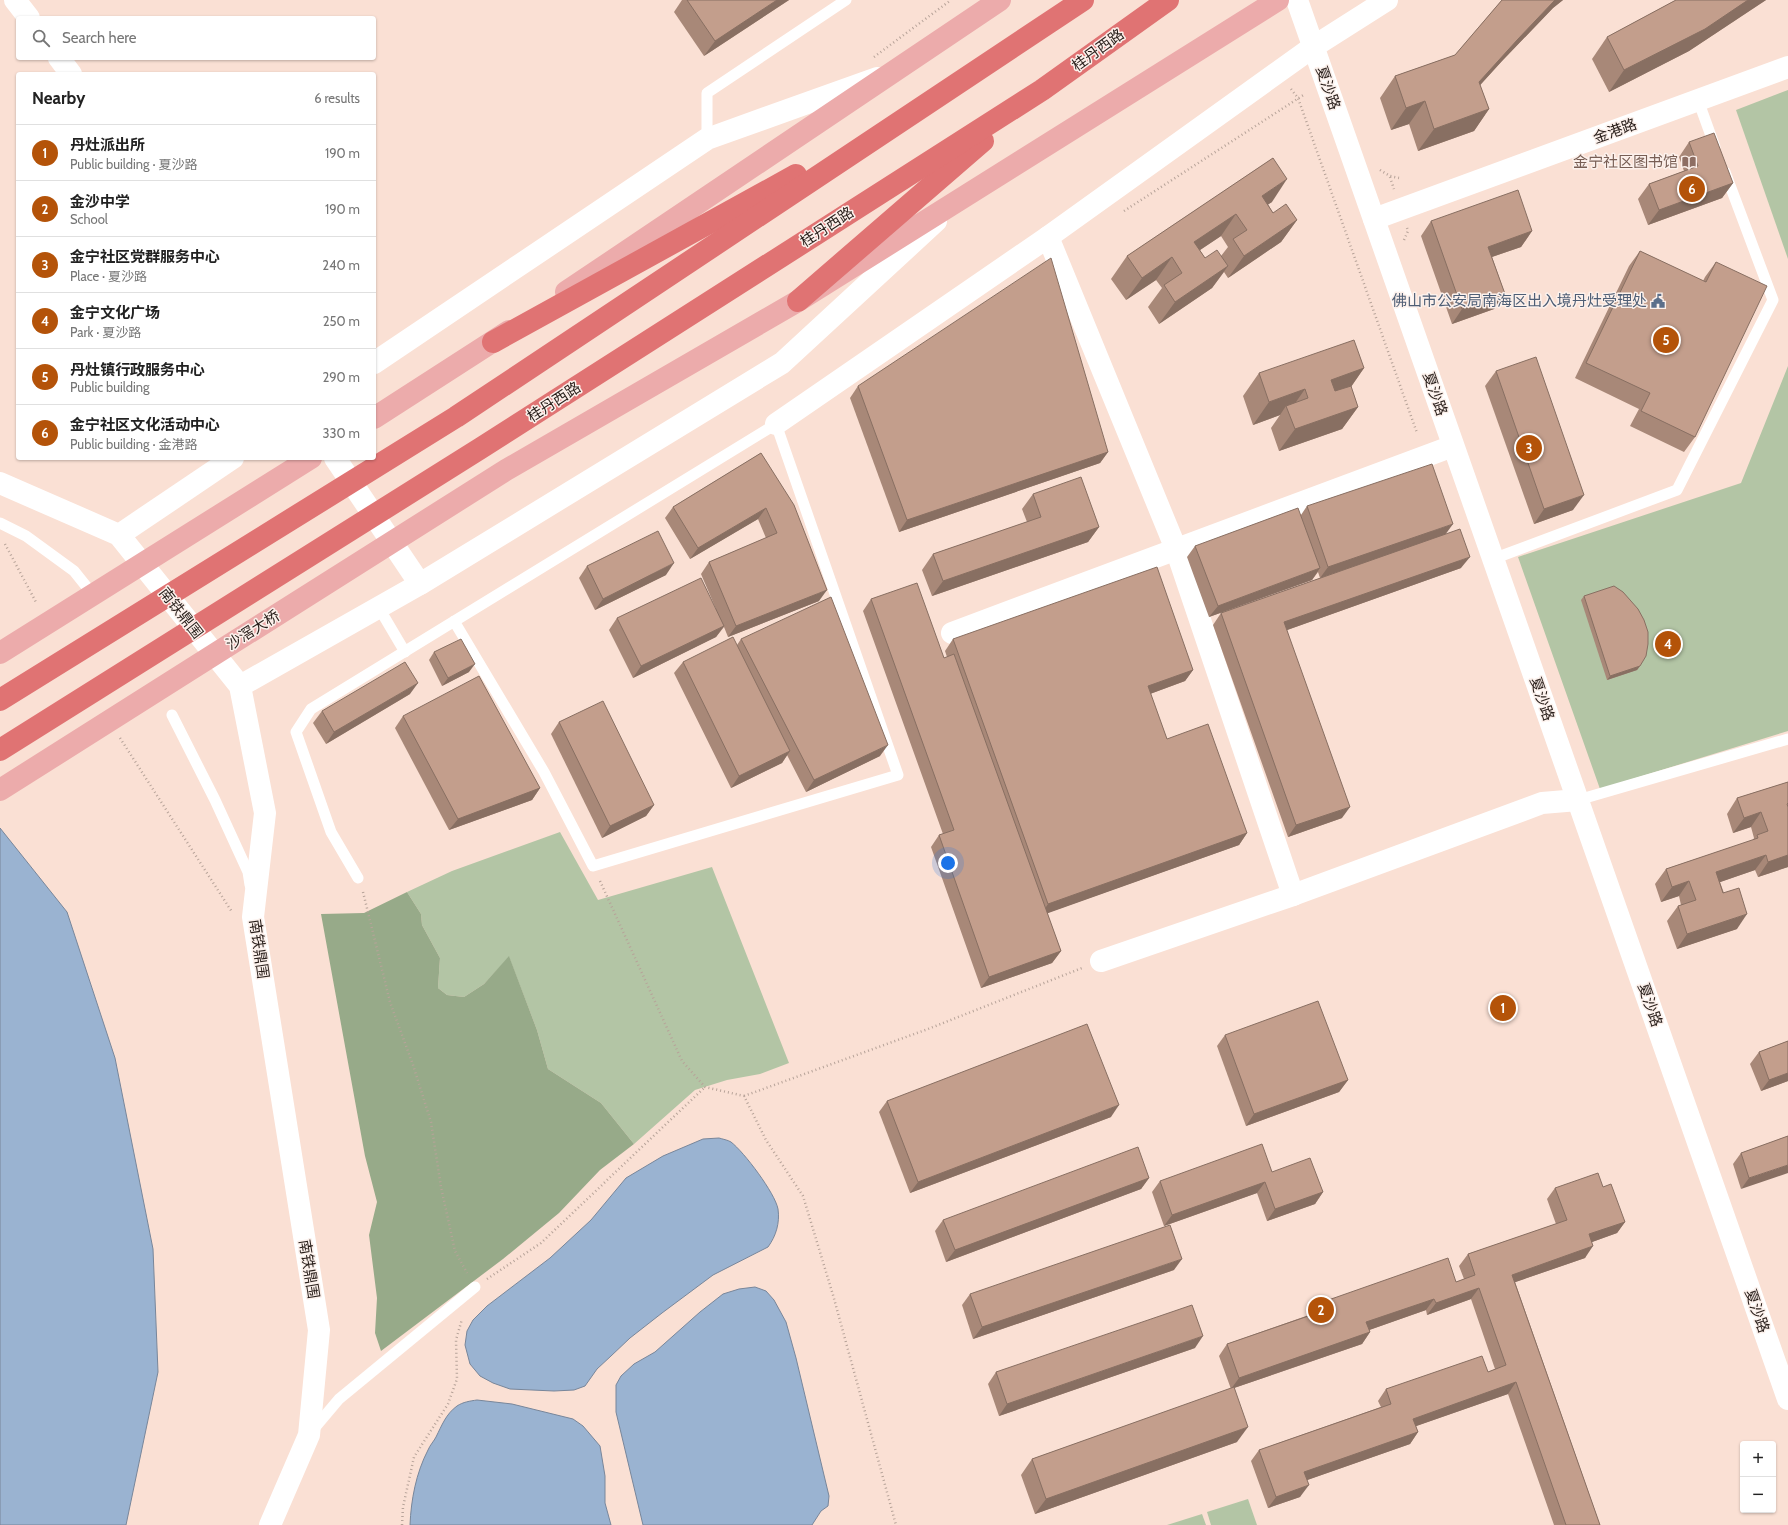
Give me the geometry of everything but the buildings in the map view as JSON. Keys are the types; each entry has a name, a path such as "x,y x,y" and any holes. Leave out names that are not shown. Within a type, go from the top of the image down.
{"highway":[{"path":"0,700 456,417 1083,0"},
{"name":"桂丹西路","path":"0,750 481,448 1042,90 1168,0"},
{"path":"798,301 1042,90"},
{"path":"493,342 926,103"}],"main road":[{"path":"376,417 493,342 1000,0"},
{"name":"沙滘大桥","path":"0,790 506,470 798,301 1278,0"},
{"path":"0,653 308,460"}],"street":[{"path":"15,0 27,16"},
{"name":"夏沙路","path":"1297,0 1578,800 1781,1358 1788,1399"},
{"path":"776,424 1048,237 1313,47 1387,0"},
{"path":"60,60 70,72"},
{"name":"金港路","path":"1374,219 1788,67"},
{"path":"376,362 707,139 891,73"},
{"path":"240,686 420,584 782,363 960,199"},
{"path":"1048,237 1176,549 1293,895"},
{"path":"952,633 1453,446"},
{"path":"119,535 230,460"},
{"path":"336,460 420,584"},
{"name":"南铁鼎围","path":"0,483 119,535 240,686 265,813 244,916 319,1330 309,1435 270,1525"},
{"path":"1101,961 1293,895 1542,803 1578,800"}],"lane":[{"path":"707,139 707,93 846,0"},
{"path":"1493,559 1677,490 1773,300 1698,100"},
{"path":"358,878 332,832 296,732 311,709 405,652 454,621 776,424 898,775 593,866 544,772 454,621"},
{"path":"0,522 26,536 74,571 86,586"},
{"path":"379,608 405,652"},
{"path":"172,715 215,800 248,872 244,916"},
{"path":"1578,800 1788,739"},
{"path":"309,1435 339,1399 475,1287"}],"path":[{"path":"870,60 951,0"},
{"path":"1290,87 1298,98 1417,433"},
{"path":"1124,211 1305,94"},
{"path":"1390,176 1394,192"},
{"path":"4,541 40,609"},
{"path":"117,733 244,916"},
{"path":"593,866 682,1061 705,1087 744,1096 928,1028 1101,961"},
{"path":"358,878 390,1002 413,1065 431,1122 455,1251 475,1287 541,1243 705,1087"},
{"path":"744,1096 766,1140 803,1196 833,1295 896,1525"},
{"path":"402,1525 402,1507 414,1457 448,1404 458,1379 456,1340 462,1317"}],"green space":[{"path":"1788,90 1788,259 1736,110"},
{"path":"1788,366 1788,731 1600,789 1518,557 1741,483"},
{"path":"560,832 598,900 712,867 789,1063 760,1074 727,1080 695,1090 634,1144 601,1103 548,1069 537,1030 509,957 484,984 464,997 447,995 438,988 440,958 422,925 421,914 407,892 452,871"},
{"path":"407,892 421,914 422,925 440,958 438,988 447,995 464,997 484,984 509,956 537,1030 548,1069 601,1103 634,1144 600,1170 559,1213 503,1259 381,1351 375,1333 377,1298 369,1235 377,1202 365,1156 321,914 364,913"},
{"path":"1248,1499 1257,1525 1211,1525 1207,1512"},
{"path":"1202,1514 1206,1525 1167,1525"}],"water":[{"path":"0,828 67,912 115,1058 153,1249 158,1372 126,1525 0,1525"},
{"path":"719,1138 731,1142 737,1147 758,1173 776,1202 778,1209 778,1224 775,1234 768,1247 713,1275 662,1313 630,1338 597,1369 585,1386 574,1390 554,1391 510,1389 493,1383 480,1376 470,1364 465,1345 467,1331 473,1320 487,1306 550,1258 591,1220 626,1178 663,1156 703,1139"},
{"path":"755,1287 766,1291 774,1300 786,1322 829,1496 828,1506 821,1511 812,1525 643,1525 616,1412 616,1385 621,1376 634,1364 655,1352 700,1312 723,1294 739,1289"},
{"path":"477,1400 512,1404 573,1419 583,1426 600,1446 605,1476 605,1503 611,1525 410,1525 415,1487 420,1468 429,1448 453,1409 469,1401"}],"place":[{"name":"金宁社区图书馆","path":"1689,162"},
{"name":"金宁社区文化活动中心","path":"1692,189"},
{"name":"佛山市公安局南海区出入境丹灶受理处","path":"1658,301"},
{"name":"丹灶镇行政服务中心","path":"1666,340"},
{"name":"金宁社区党群服务中心","path":"1529,448"},
{"name":"金宁文化广场","path":"1668,644"},
{"name":"丹灶派出所","path":"1503,1008"},
{"name":"金沙中学","path":"1321,1310"}]}
